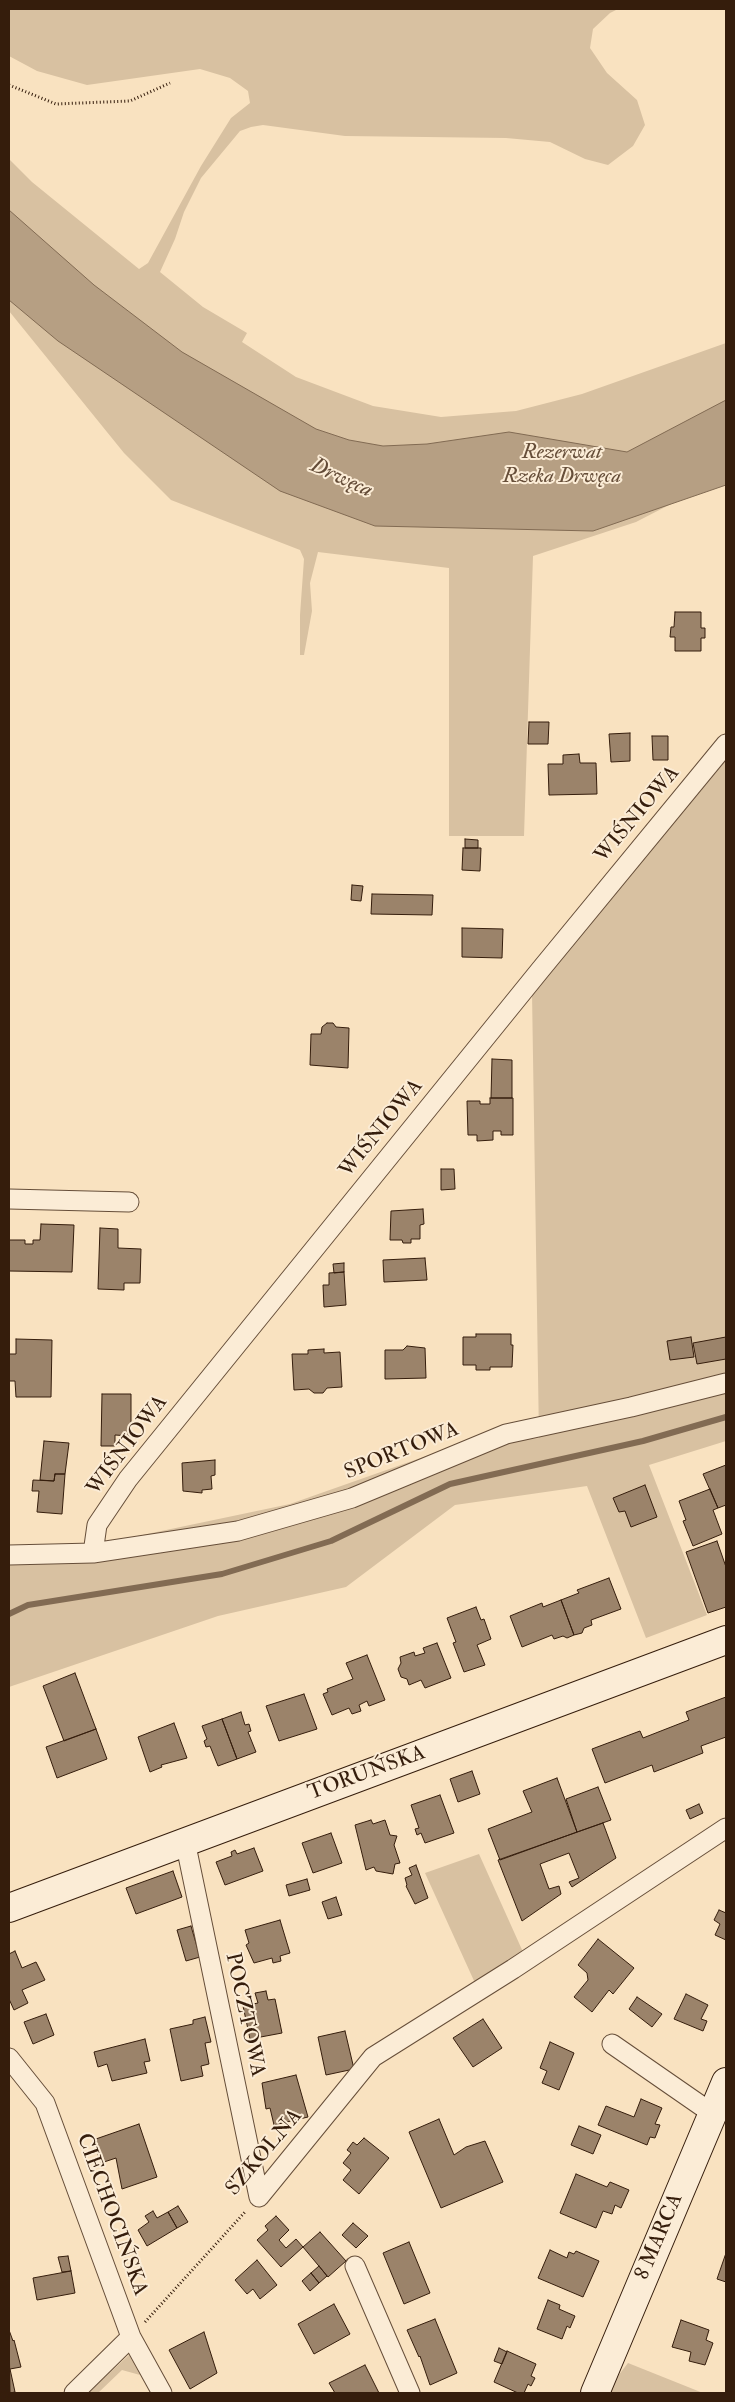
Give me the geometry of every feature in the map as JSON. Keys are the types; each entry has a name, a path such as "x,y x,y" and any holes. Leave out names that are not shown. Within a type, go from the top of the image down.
{"main road":[{"name":"TORUŃSKA","path":"9,1908 726,1640"},
{"name":"8 MARCA","path":"595,2393 726,2082"}],"street":[{"name":"WIŚNIOWA","path":"93,1553 97,1525 128,1479 541,969 726,744"},
{"path":"9,1199 129,1202"},
{"name":"SPORTOWA","path":"9,1555 93,1553 238,1531 352,1498 506,1434 631,1407 726,1383"},
{"name":"SZKOLNA","path":"259,2197 373,2057 513,1969 726,1828"},
{"name":"POCZTOWA","path":"185,1842 259,2197"},
{"path":"612,2044 712,2114"},
{"name":"CIECHOCIŃSKA","path":"9,2058 45,2103 131,2337 162,2393"},
{"path":"355,2266 410,2393"},
{"path":"74,2393 131,2337"}],"path":[{"path":"9,85 56,104 130,101 170,82"},
{"name":"SZKOLNA","path":"131,2337 259,2197"}],"green space":[{"name":"Rezerwat Rzeka Drwęca","path":"9,9 618,9 610,13 593,29 590,48 607,73 637,100 645,125 633,146 608,165 585,159 550,142 506,138 345,136 263,125 251,127 240,131 201,178 184,212 175,239 160,272 203,307 247,333 242,342 296,377 373,406 441,417 516,411 582,394 726,343 726,481 704,487 636,522 533,556 524,836 449,836 449,568 318,552 310,583 312,611 304,655 300,655 300,615 304,559 300,550 171,500 124,453 9,311 9,159 32,182 139,269 148,263 201,166 231,118 250,103 248,91 230,78 200,69 87,85 37,71 9,56"},
{"path":"726,760 726,1441 649,1465 707,1615 646,1638 587,1486 455,1505 346,1587 218,1616 9,1687 9,1563 290,1504 446,1449 539,1438 532,993"},
{"path":"479,1854 523,1952 475,1983 425,1873"},
{"path":"129,2355 140,2375 122,2370 98,2393 88,2393"},
{"path":"628,2363 703,2393 609,2393 614,2381"}],"water":[{"name":"Drwęca","path":"9,210 94,285 182,352 316,429 349,440 383,446 427,444 509,432 627,452 726,400 726,485 593,531 375,526 280,491 58,341 9,300"}],"building":[{"path":"675,612 701,612 701,628 705,628 705,638 701,638 701,651 675,651 675,637 670,637 671,627 674,627"},
{"path":"529,722 549,722 548,744 528,744"},
{"path":"630,733 630,761 611,762 609,734"},
{"path":"652,736 668,736 668,760 653,760"},
{"path":"579,754 580,763 596,763 597,794 549,795 548,764 563,764 563,755"},
{"path":"465,839 478,840 478,848 465,848"},
{"path":"463,848 481,848 480,871 462,870"},
{"path":"352,885 363,886 361,901 351,900"},
{"path":"372,894 433,895 432,915 371,914"},
{"path":"462,928 503,929 502,958 462,957"},
{"path":"327,1023 333,1023 336,1027 349,1028 348,1068 310,1065 311,1034 321,1034 322,1027"},
{"path":"492,1059 512,1060 512,1098 491,1098"},
{"path":"490,1098 513,1098 513,1135 501,1135 501,1131 493,1131 493,1140 477,1141 477,1135 468,1135 467,1101 480,1101 480,1104 490,1104"},
{"path":"441,1169 454,1169 455,1189 441,1190"},
{"path":"423,1209 424,1224 420,1225 420,1239 411,1239 411,1243 403,1243 402,1240 390,1240 391,1211"},
{"path":"41,1224 74,1225 72,1272 9,1271 9,1240 25,1240 25,1244 33,1244 33,1240 40,1240"},
{"path":"100,1228 118,1229 118,1248 141,1249 140,1283 124,1283 124,1290 98,1289"},
{"path":"425,1258 427,1280 384,1282 383,1260"},
{"path":"344,1263 344,1272 334,1273 333,1264"},
{"path":"344,1272 346,1305 324,1307 323,1285 329,1285 329,1273"},
{"path":"476,1334 511,1334 511,1345 513,1345 512,1367 490,1367 490,1370 476,1370 476,1365 463,1365 463,1337 476,1337"},
{"path":"691,1337 694,1357 670,1360 667,1341"},
{"path":"726,1337 726,1359 697,1364 693,1343"},
{"path":"16,1339 52,1340 51,1397 16,1397 15,1381 9,1381 9,1354 16,1354"},
{"path":"407,1346 425,1348 426,1378 385,1379 385,1350 403,1350"},
{"path":"324,1349 324,1353 340,1352 342,1387 327,1388 323,1393 314,1393 309,1389 294,1390 292,1354 308,1354 308,1350"},
{"path":"102,1394 131,1394 131,1436 115,1435 115,1446 101,1446"},
{"path":"44,1441 69,1443 65,1474 55,1474 54,1481 40,1480"},
{"path":"215,1460 215,1475 211,1476 212,1489 202,1490 202,1493 183,1491 182,1463"},
{"path":"726,1465 726,1505 718,1508 703,1474"},
{"path":"55,1474 65,1474 62,1514 37,1512 39,1491 32,1491 33,1480 54,1481"},
{"path":"645,1485 657,1517 631,1527 625,1511 619,1512 613,1498"},
{"path":"710,1489 718,1508 713,1510 722,1534 693,1546 683,1521 686,1520 679,1501"},
{"path":"717,1541 726,1567 726,1607 708,1613 686,1552"},
{"path":"609,1578 621,1609 591,1620 592,1625 584,1628 582,1633 574,1635 561,1600 579,1593 577,1590"},
{"path":"561,1600 574,1635 567,1638 563,1636 554,1639 552,1635 522,1647 510,1616 542,1603 543,1607"},
{"path":"476,1607 481,1620 484,1619 491,1639 477,1645 485,1665 464,1672 453,1643 456,1642 447,1618"},
{"path":"437,1643 451,1678 425,1688 421,1680 409,1685 407,1679 401,1677 398,1669 401,1663 400,1657 414,1652 415,1656 425,1653 423,1648"},
{"path":"367,1655 385,1700 369,1706 367,1701 359,1705 361,1711 352,1714 349,1708 332,1715 323,1694 328,1692 327,1689 353,1679 346,1663"},
{"path":"75,1673 96,1729 64,1741 43,1686"},
{"path":"304,1694 317,1729 279,1741 266,1706"},
{"path":"726,1697 726,1737 701,1746 703,1753 654,1772 652,1765 605,1783 592,1749 640,1731 643,1738 689,1720 686,1712"},
{"path":"241,1712 245,1725 249,1724 251,1731 248,1732 256,1752 237,1759 222,1719"},
{"path":"222,1719 237,1759 218,1766 210,1746 206,1747 204,1741 207,1739 202,1726"},
{"path":"174,1723 187,1758 161,1765 162,1767 150,1772 138,1737"},
{"path":"96,1729 107,1759 57,1778 46,1747"},
{"path":"472,1771 480,1794 458,1802 450,1779"},
{"path":"557,1778 577,1832 500,1860 488,1829 532,1812 523,1791"},
{"path":"598,1787 611,1820 577,1832 566,1799"},
{"path":"440,1795 454,1833 425,1843 421,1833 417,1835 415,1829 419,1828 411,1805"},
{"path":"699,1804 703,1813 690,1819 686,1810"},
{"path":"371,1820 373,1824 385,1820 390,1835 397,1836 394,1845 400,1863 395,1864 393,1874 376,1871 374,1867 366,1870 355,1825"},
{"path":"603,1823 616,1858 572,1887 569,1882 579,1878 569,1853 540,1864 549,1889 559,1886 561,1894 522,1921 498,1860"},
{"path":"331,1833 342,1863 313,1873 302,1843"},
{"path":"254,1848 263,1871 225,1885 216,1862 232,1856 231,1852 235,1850 237,1854"},
{"path":"416,1865 428,1898 415,1904 406,1886 405,1878 412,1875 409,1868"},
{"path":"173,1871 182,1897 136,1914 126,1888"},
{"path":"307,1879 310,1890 289,1896 286,1885"},
{"path":"336,1897 342,1915 328,1919 322,1902"},
{"path":"719,1910 726,1913 726,1940 715,1935 720,1924 714,1920"},
{"path":"280,1920 290,1953 280,1956 281,1961 273,1963 272,1958 254,1963 246,1945 249,1943 245,1930"},
{"path":"191,1926 200,1957 186,1961 177,1930"},
{"path":"598,1939 634,1968 613,1994 609,1990 592,2012 574,1997 588,1980 587,1973 578,1965"},
{"path":"15,1951 22,1968 36,1962 45,1980 22,1990 28,2003 14,2010 9,1999 9,1954"},
{"path":"266,1991 268,2000 275,1999 282,2033 250,2039 243,2006 258,2003 255,1993"},
{"path":"686,1994 708,2005 701,2019 707,2021 703,2031 674,2019"},
{"path":"637,1997 662,2014 652,2027 629,2009"},
{"path":"46,2014 54,2035 33,2044 24,2022"},
{"path":"205,2017 211,2042 205,2043 209,2064 201,2066 203,2076 181,2081 170,2029 193,2024 193,2020"},
{"path":"483,2019 502,2048 473,2067 453,2038"},
{"path":"345,2031 354,2069 326,2075 318,2037"},
{"path":"145,2039 150,2061 144,2062 147,2073 112,2081 107,2064 98,2067 94,2052"},
{"path":"550,2042 574,2053 559,2090 542,2083 547,2071 540,2068"},
{"path":"296,2075 308,2117 274,2125 270,2108 266,2109 262,2083"},
{"path":"641,2099 662,2108 655,2124 660,2125 655,2138 650,2137 647,2145 598,2125 606,2106 634,2117"},
{"path":"439,2119 454,2155 466,2147 485,2141 503,2182 441,2208 409,2132"},
{"path":"139,2124 157,2177 122,2189 116,2158 101,2163 93,2140"},
{"path":"579,2126 601,2135 593,2154 571,2145"},
{"path":"364,2138 389,2158 359,2194 343,2180 351,2170 343,2163 351,2153 347,2150 353,2142 357,2145"},
{"path":"576,2174 607,2187 610,2182 629,2190 621,2208 615,2205 612,2214 603,2211 596,2228 560,2213"},
{"path":"178,2206 188,2222 177,2228 168,2212"},
{"path":"153,2211 157,2218 168,2212 177,2228 147,2246 138,2230 149,2222 145,2216"},
{"path":"276,2216 289,2230 279,2240 286,2248 296,2239 303,2247 281,2267 257,2240 268,2230 265,2226"},
{"path":"353,2223 368,2236 356,2248 342,2235"},
{"path":"320,2232 346,2261 328,2277 303,2247"},
{"path":"409,2242 430,2293 404,2304 383,2253"},
{"path":"550,2250 567,2258 569,2252 574,2254 576,2251 599,2261 583,2297 538,2278"},
{"path":"726,2253 726,2282 717,2279"},
{"path":"68,2256 71,2271 62,2272 58,2257"},
{"path":"257,2260 277,2285 260,2299 253,2289 247,2294 235,2280"},
{"path":"319,2266 327,2276 319,2283 311,2273"},
{"path":"71,2271 75,2293 37,2300 33,2278"},
{"path":"311,2273 319,2283 310,2291 302,2281"},
{"path":"548,2300 560,2305 559,2309 575,2316 570,2328 567,2326 562,2339 537,2329"},
{"path":"334,2304 350,2334 314,2354 298,2324"},
{"path":"435,2319 457,2373 430,2385 420,2356 407,2330"},
{"path":"681,2320 709,2330 706,2340 713,2343 705,2365 689,2361 691,2352 672,2347"},
{"path":"9,2330 14,2340 21,2367 10,2369 15,2392 10,2393"},
{"path":"204,2332 217,2373 190,2389 169,2350"},
{"path":"499,2348 507,2352 502,2364 494,2361"},
{"path":"507,2351 536,2364 531,2376 535,2378 531,2386 528,2384 524,2393 518,2393 494,2382"},
{"path":"365,2365 379,2393 335,2393 329,2383"}],"waterway":[{"path":"9,1614 28,1605 222,1574 331,1541 450,1484 643,1441 726,1417"}]}
